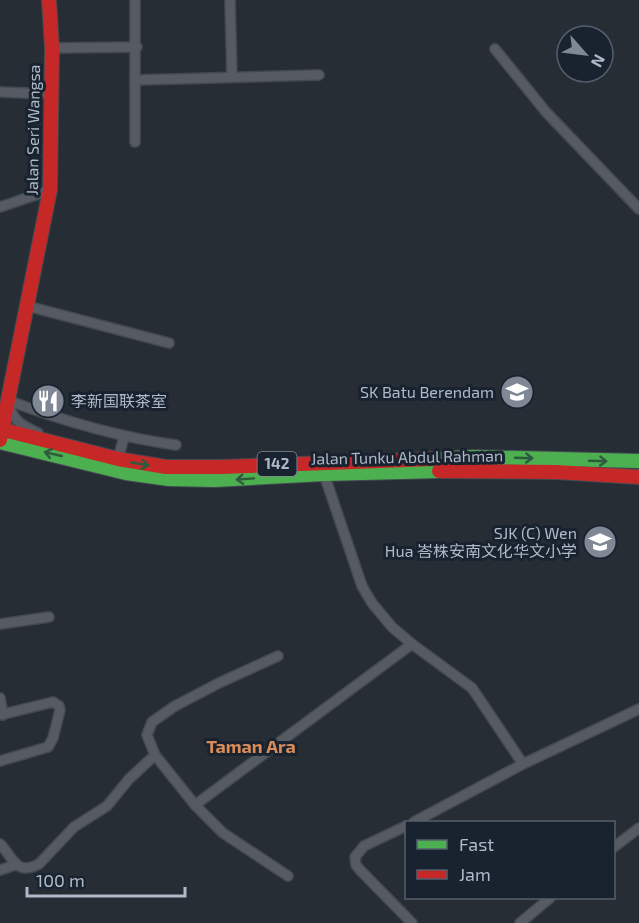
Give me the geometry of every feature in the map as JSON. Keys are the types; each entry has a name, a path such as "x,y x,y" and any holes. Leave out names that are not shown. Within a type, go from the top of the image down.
{"main road":[{"name":"Jalan Seri Wangsa","path":"0,435 50,190 52,48 49,0"},
{"name":"Jalan Tunku Abdul Rahman","path":"0,435 76,447 142,465 189,468 473,457 639,461"},
{"name":"Jalan Tunku Abdul Rahman","path":"0,435 126,473 157,478 215,480 470,470 639,477"}],"street":[{"path":"135,0 137,80 135,142"},
{"path":"230,0 232,77"},
{"path":"52,48 136,47"},
{"path":"495,49 546,112 639,209"},
{"path":"137,80 319,75"},
{"path":"0,92 51,94"},
{"path":"0,207 50,190"},
{"path":"27,306 169,343"},
{"path":"7,400 105,433 176,445"},
{"path":"7,400 11,413 21,425 76,447"},
{"path":"118,459 124,437"},
{"path":"324,474 362,586 383,617 412,644 472,688 524,764"},
{"path":"0,624 49,616"},
{"path":"195,805 412,644"},
{"path":"278,656 175,706 152,722 147,735 155,755 195,805 223,832 288,876"},
{"path":"0,699 2,715 53,702 59,706 60,710 53,738 48,747 0,761"},
{"path":"416,821 524,764 639,709"},
{"path":"0,844 8,852 15,865 20,868 31,868 39,864 74,827 107,806 129,779 155,755"},
{"path":"405,826 364,846 355,857 356,865 360,870 412,923"},
{"path":"615,846 639,828"},
{"path":"0,870 15,865"},
{"path":"520,923 548,899"}],"traffic: fast":[{"path":"0,442 126,473 169,479 215,480 439,471"},
{"path":"433,459 473,457 639,461"}],"traffic: jam":[{"path":"0,440 50,190 52,48 49,0"},
{"path":"0,429 118,459 166,467 433,459"},
{"path":"439,471 556,472 639,477"}],"place":[{"name":"SK Batu Berendam","path":"517,392"},
{"name":"李新国联茶室","path":"48,401"},
{"name":"SJK (C) Wen Hua 峇株安南文化华文小学","path":"600,542"}],"district":[{"name":"Taman Ara","path":"251,747"}]}
